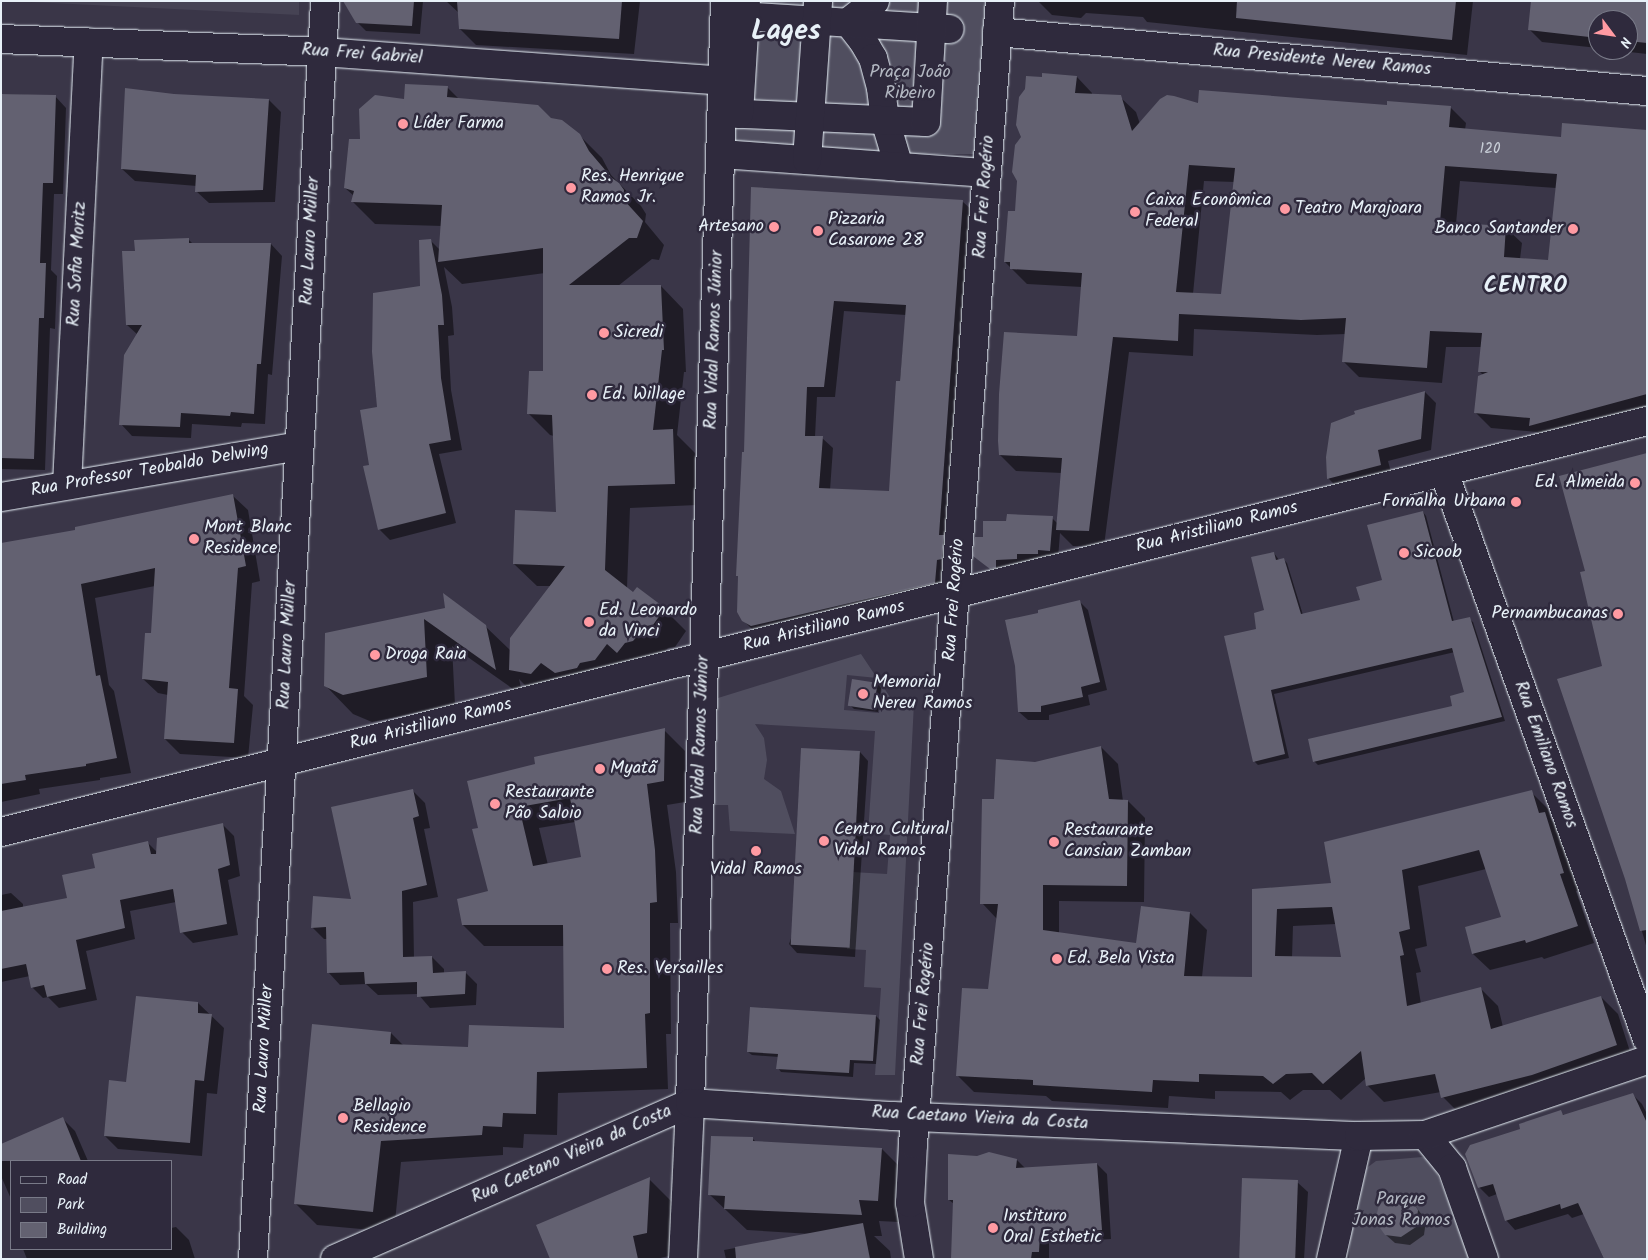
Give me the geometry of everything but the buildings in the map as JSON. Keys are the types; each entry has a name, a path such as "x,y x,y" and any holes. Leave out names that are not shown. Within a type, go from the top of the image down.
{"street":[{"name":"Rua Lauro Müller","path":"253,1259 325,1"},
{"path":"848,22 875,1"},
{"name":"Rua Frei Rogério","path":"919,1259 910,1203 915,1116 1000,1"},
{"path":"735,8 818,11 848,22 939,19 934,122 730,114 735,8"},
{"name":"Rua Vidal Ramos Júnior","path":"683,1259 690,1103 704,657 731,154 730,114 723,81 735,8"},
{"path":"808,160 818,11"},
{"path":"848,22 873,58 881,88 885,120 899,167"},
{"name":"Rua Presidente Nereu Ramos","path":"997,32 1647,91"},
{"name":"Rua Frei Gabriel","path":"1,39 322,52 723,81"},
{"name":"Rua Sofia Moritz","path":"67,485 89,43"},
{"path":"731,154 775,116"},
{"path":"731,154 987,173"},
{"name":"Rua Aristiliano Ramos","path":"1,832 1647,421"},
{"name":"Rua Professor Teobaldo Delwing","path":"1,496 300,446"},
{"name":"Rua Emiliano Ramos","path":"1444,472 1647,1039"},
{"name":"Rua Caetano Vieira da Costa","path":"335,1259 690,1103 915,1116 1359,1136 1425,1135 1647,1060"},
{"path":"1425,1135 1452,1168 1484,1259"},
{"path":"1331,1259 1359,1136"}],"shaded area":[{"path":"11,1 299,1 299,15"}],"green space":[{"name":"Praça João Ribeiro","path":"725,1 992,1 992,154 725,154"},
{"path":"861,654 877,678 847,675 844,710 879,713 882,685 896,706 914,703 895,1075 875,1075 881,988 864,987 866,950 847,949 852,872 887,874 890,835 868,833 875,731 755,724 764,738 767,760 764,779 781,791 795,834 730,831 728,805 715,805 718,698"},
{"name":"Parque Jonas Ramos","path":"1422,1157 1429,1159 1433,1164 1472,1259 1349,1259 1352,1212 1364,1170 1376,1161"}],"place":[{"name":"Líder Farma","path":"403,124"},
{"name":"Res. Henrique Ramos Jr.","path":"571,188"},
{"name":"Teatro Marajoara","path":"1285,209"},
{"name":"Caixa Econômica Federal","path":"1135,212"},
{"name":"Artesano","path":"774,227"},
{"name":"Banco Santander","path":"1573,229"},
{"name":"Pizzaria Casarone 28","path":"818,231"},
{"name":"Sicredi","path":"604,333"},
{"name":"Ed. Willage","path":"592,395"},
{"name":"Ed. Almeida","path":"1635,483"},
{"name":"Fornalha Urbana","path":"1516,502"},
{"name":"Mont Blanc Residence","path":"194,539"},
{"name":"Sicoob","path":"1404,553"},
{"name":"Pernambucanas","path":"1618,614"},
{"name":"Ed. Leonardo da Vinci","path":"589,622"},
{"name":"Droga Raia","path":"375,655"},
{"name":"Memorial Nereu Ramos","path":"863,694"},
{"name":"Myatã","path":"600,769"},
{"name":"Restaurante Pão Saloio","path":"495,804"},
{"name":"Centro Cultural Vidal Ramos","path":"824,841"},
{"name":"Restaurante Cansian Zamban","path":"1054,842"},
{"name":"Vidal Ramos","path":"756,851"},
{"name":"Ed. Bela Vista","path":"1057,959"},
{"name":"Res. Versailles","path":"607,969"},
{"name":"Bellagio Residence","path":"343,1118"},
{"name":"Instituro Oral Esthetic","path":"993,1228"}],"district":[{"name":"Lages","path":"786,32"},
{"name":"CENTRO","path":"1526,287"}]}
